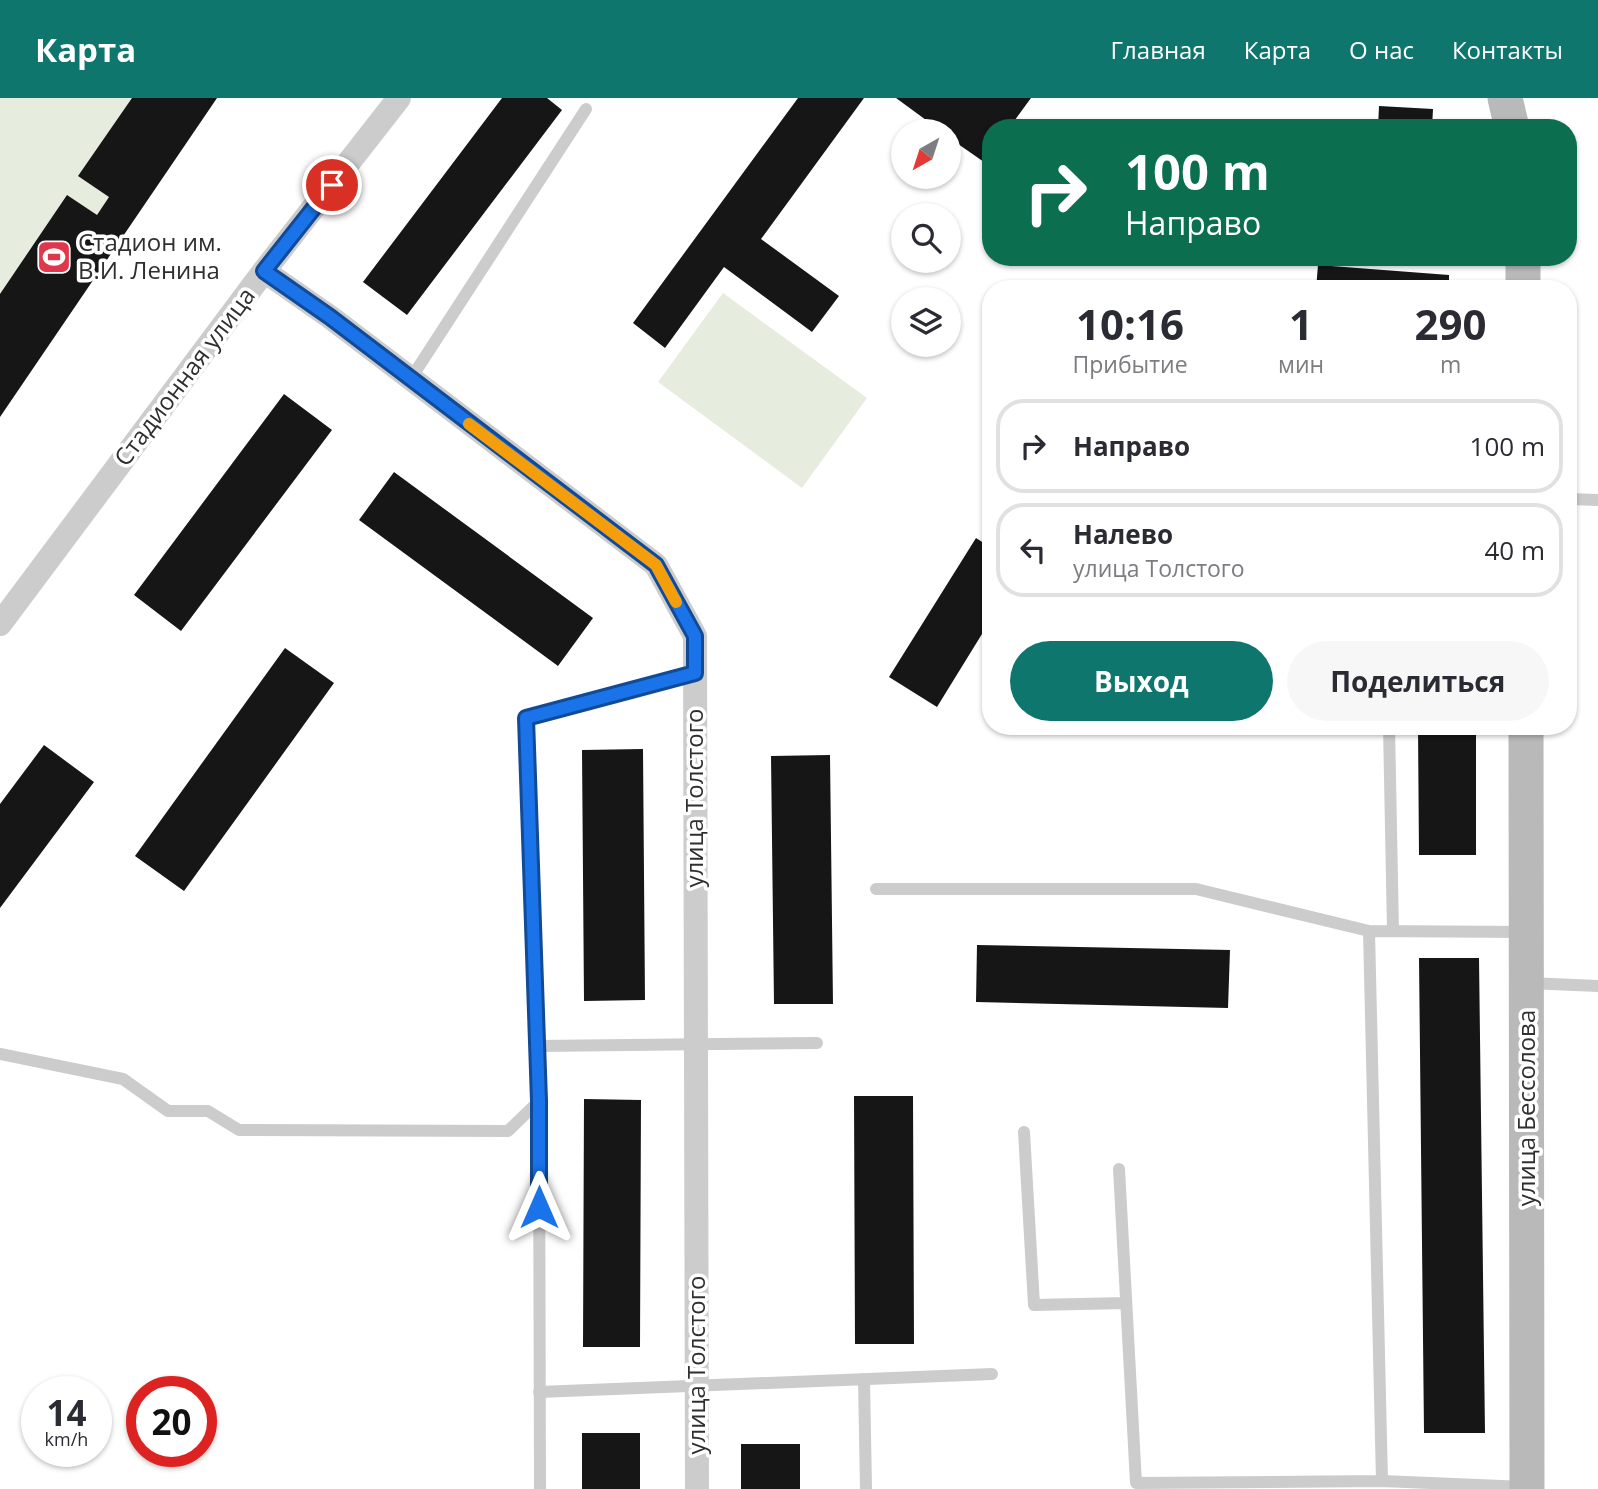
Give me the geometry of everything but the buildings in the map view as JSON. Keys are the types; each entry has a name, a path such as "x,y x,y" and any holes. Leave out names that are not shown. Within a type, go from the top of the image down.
{"main road":[{"path":"1505,98 1510,119"},
{"name":"улица Бессолова","path":"1526,735 1527,1488"}],"street":[{"name":"Стадионная улица","path":"0,624 264,271 399,98"},
{"name":"улица Толстого","path":"264,271 656,565 695,636 697,1489"}],"lane":[{"path":"410,380 586,109"},
{"path":"1577,499 1598,500"},
{"path":"540,1489 539,1101 526,718 695,673"},
{"path":"1389,735 1393,931"},
{"path":"876,890 1196,889 1369,931 1525,932"},
{"path":"1369,931 1382,1482"},
{"path":"1528,983 1598,986"},
{"path":"537,1046 817,1043"},
{"path":"0,1054 123,1079 168,1111 208,1111 239,1130 508,1131 539,1101"},
{"path":"1024,1132 1034,1305 1126,1303"},
{"path":"1119,1169 1136,1483 1333,1485 1382,1482 1527,1488"},
{"path":"539,1392 992,1374"},
{"path":"863,1379 866,1489"}],"shaded area":[{"name":"Стадион им. В.И. Ленина","path":"0,98 217,98 0,417"},
{"path":"723,293 867,398 802,488 658,382"}],"slow traffic":[{"path":"469,424 656,565 676,602"}],"place":[{"name":"Стадион им. В.И. Ленина","path":"54,257"}],"route":[{"path":"332,185 264,271 330,317 656,565 695,636 695,673 526,718 539,1101 539,1207"}]}
